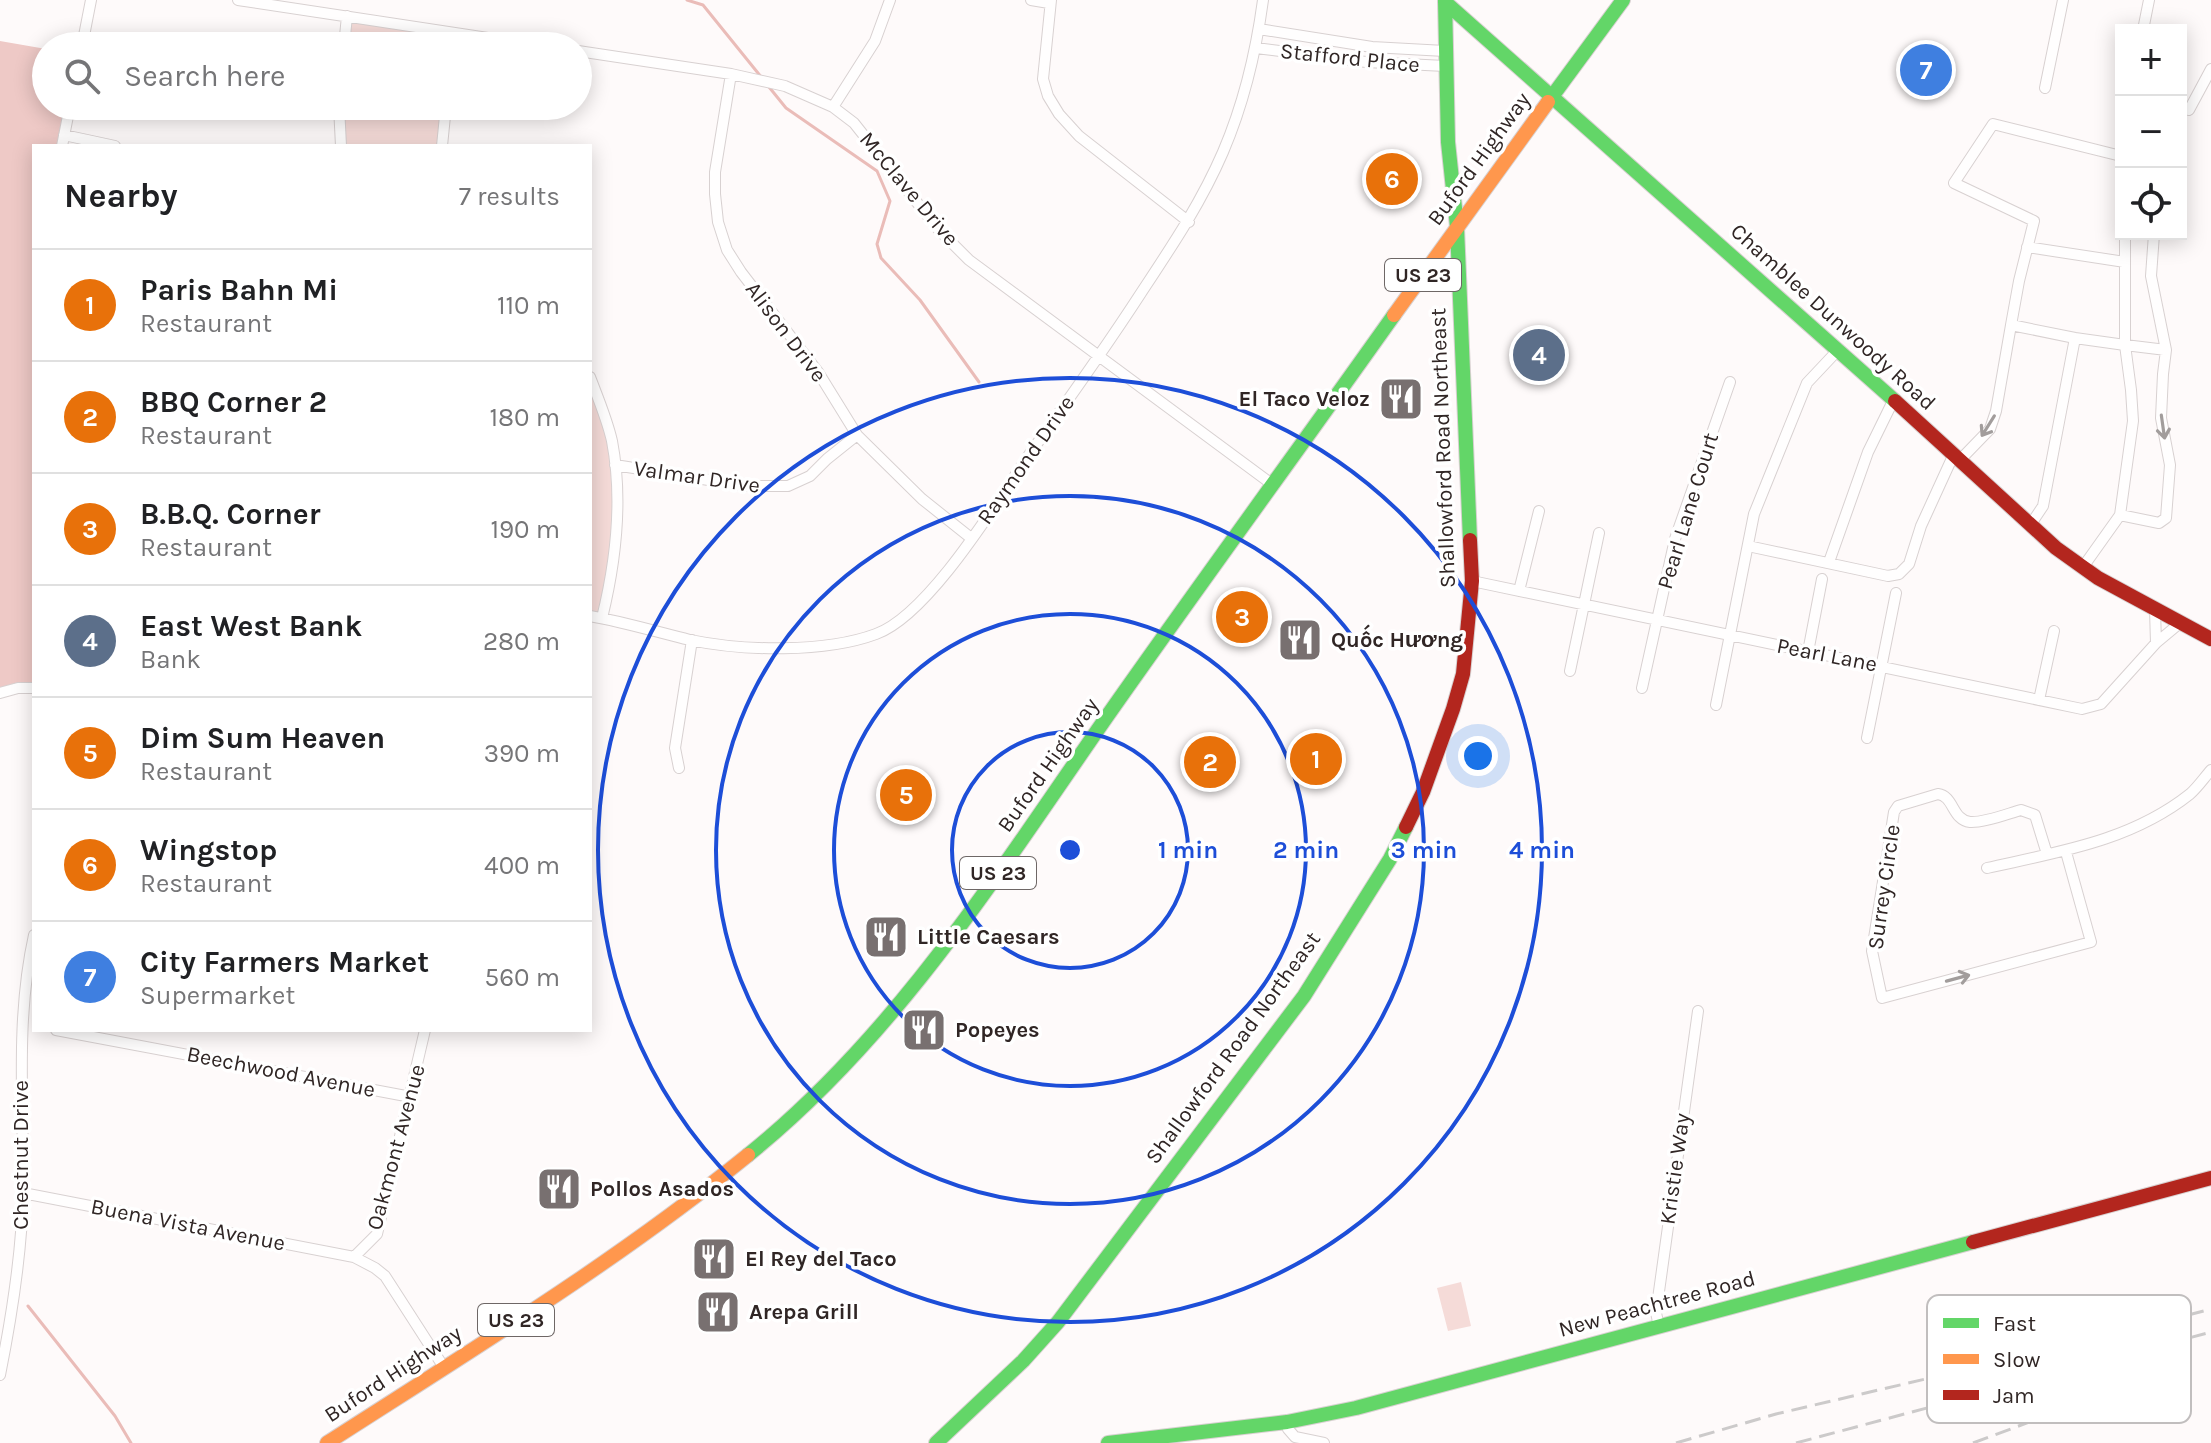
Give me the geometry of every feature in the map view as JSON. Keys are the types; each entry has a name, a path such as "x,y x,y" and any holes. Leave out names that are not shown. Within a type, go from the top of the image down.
{"street":[{"path":"85,32 91,0"},
{"path":"238,0 447,32"},
{"path":"833,107 875,41 890,0"},
{"path":"1031,0 1050,2 1043,79 1048,96 1059,114 1079,136 1189,222"},
{"name":"Raymond Drive","path":"596,617 692,640 783,648 824,646 875,635 895,625 913,610 971,538 1189,222 1239,113 1256,48 1263,0"},
{"name":"Buford Highway","path":"327,1443 579,1279 701,1193 796,1113 863,1044 916,984 957,930 1090,744 1157,644 1623,0"},
{"path":"2045,88 2063,0"},
{"path":"2144,24 2149,0"},
{"name":"Chamblee Dunwoody Road","path":"1445,1 1839,349 2056,548 2098,578 2211,639"},
{"name":"Shallowford Road Northeast","path":"936,1443 1023,1361 1058,1322 1304,996 1390,859 1423,792 1463,674 1472,581 1457,227 1448,142 1445,1"},
{"path":"345,32 347,16"},
{"name":"Stafford Place","path":"1259,29 1445,58"},
{"name":"Stafford Place","path":"1256,48 1366,62 1445,58"},
{"name":"McClave Drive","path":"592,53 731,74 785,86 833,107 854,123 938,229 969,260 1273,485"},
{"path":"2189,110 2211,69"},
{"name":"Alison Drive","path":"731,74 715,172 718,222 727,250 818,372 857,435 922,499 971,538"},
{"path":"67,120 63,140 98,144"},
{"path":"340,120 341,144"},
{"path":"442,144 445,120"},
{"path":"1748,546 1888,576 1899,574 1909,564 1921,526 1956,459 1990,429 2034,221 1954,183 1993,124 2115,154"},
{"path":"2083,567 2123,516 2133,421 2125,345 2125,240"},
{"path":"2123,516 2159,523 2166,518 2169,498 2170,465 2161,418 2166,350 2151,276 2154,240"},
{"path":"2027,247 2125,262"},
{"path":"2011,325 2075,338 2166,350"},
{"path":"2031,524 2043,506 2075,338"},
{"path":"1716,705 1754,514 1807,383 1839,349"},
{"name":"Pearl Lane Court","path":"1642,688 1675,539 1730,382"},
{"path":"592,383 609,430 615,465 617,516 612,578 596,617"},
{"path":"1829,562 1868,452 1893,401"},
{"name":"Valmar Drive","path":"615,465 746,486 788,486 810,476 857,435"},
{"path":"1519,591 1539,511"},
{"path":"1570,671 1599,533"},
{"path":"1808,652 1822,579"},
{"name":"Pearl Lane","path":"1472,581 2082,709 2101,704 2156,643 2180,623"},
{"path":"1867,738 1896,593"},
{"path":"2155,610 2156,643"},
{"path":"2039,700 2054,631"},
{"path":"679,768 675,748 692,640"},
{"path":"0,693 32,688"},
{"path":"1987,868 2066,852 2150,821 2191,793 2211,770"},
{"name":"Surrey Circle","path":"2047,854 2035,815 2028,812 2021,810 1971,822 1959,817 1944,794 1898,806 1894,812 1872,951 1882,998 2091,942 2066,852"},
{"name":"Chestnut Drive","path":"0,1375 20,1248 23,1193 21,1086 28,1025 25,988 32,947"},
{"name":"Kristie Way","path":"1659,1326 1656,1313 1698,1011"},
{"name":"Beechwood Avenue","path":"67,1032 411,1097"},
{"name":"Oakmont Avenue","path":"425,1032 377,1234 354,1257 385,1276 443,1366"},
{"name":"New Peachtree Road","path":"1108,1443 1287,1422 1371,1404 2211,1178"},
{"name":"Buena Vista Avenue","path":"23,1193 354,1257"},
{"path":"1287,1422 1288,1429 1295,1437 1324,1443"}],"shaded area":[{"path":"345,15 450,32 344,32"},
{"path":"0,41 32,47 32,120 63,120 59,144 32,144 32,688 0,693"},
{"path":"340,120 445,120 443,144 343,144"},
{"path":"592,384 617,475 619,531 602,617 592,615"},
{"path":"1461,1282 1471,1326 1448,1331 1437,1288"}],"waterway":[{"path":"687,0 703,5 762,78"},
{"path":"769,87 786,108 877,171 890,201 877,244 881,258 920,300 979,382"},
{"path":"28,1306 115,1416 131,1443"}],"railway":[{"path":"2191,1314 2211,1309"},
{"path":"2191,1337 2211,1332"},
{"path":"1676,1443 1776,1414 1927,1379"},
{"path":"1796,1443 1927,1408"},
{"path":"1973,1443 2027,1423"}],"traffic: fast":[{"path":"1445,0 1448,142 1457,227 1470,540"},
{"path":"1548,102 1623,0"},
{"path":"1445,2 1895,401"},
{"path":"748,1155 802,1108 852,1057 943,948 1394,315"},
{"path":"936,1443 1023,1361 1058,1322 1304,996 1390,859 1406,827"},
{"path":"1108,1443 1287,1422 1356,1408 1973,1242"}],"traffic: slow":[{"path":"1394,315 1548,102"},
{"path":"327,1443 594,1269 748,1155"}],"traffic: jam":[{"path":"1895,401 2056,548 2098,578 2211,639"},
{"path":"1406,827 1423,792 1463,674 1472,581 1470,540"},
{"path":"1973,1242 2211,1178"}],"place":[{"name":"City Farmers Market","path":"1926,70"},
{"name":"Wingstop","path":"1392,179"},
{"name":"East West Bank","path":"1539,355"},
{"name":"El Taco Veloz","path":"1401,399"},
{"name":"B.B.Q. Corner","path":"1242,617"},
{"name":"Quốc Hương","path":"1300,640"},
{"name":"Paris Bahn Mi","path":"1316,759"},
{"name":"BBQ Corner 2","path":"1210,762"},
{"name":"Dim Sum Heaven","path":"906,795"},
{"name":"Little Caesars","path":"886,937"},
{"name":"Popeyes","path":"924,1030"},
{"name":"Pollos Asados","path":"559,1189"},
{"name":"El Rey del Taco","path":"714,1259"},
{"name":"Arepa Grill","path":"718,1312"}]}
